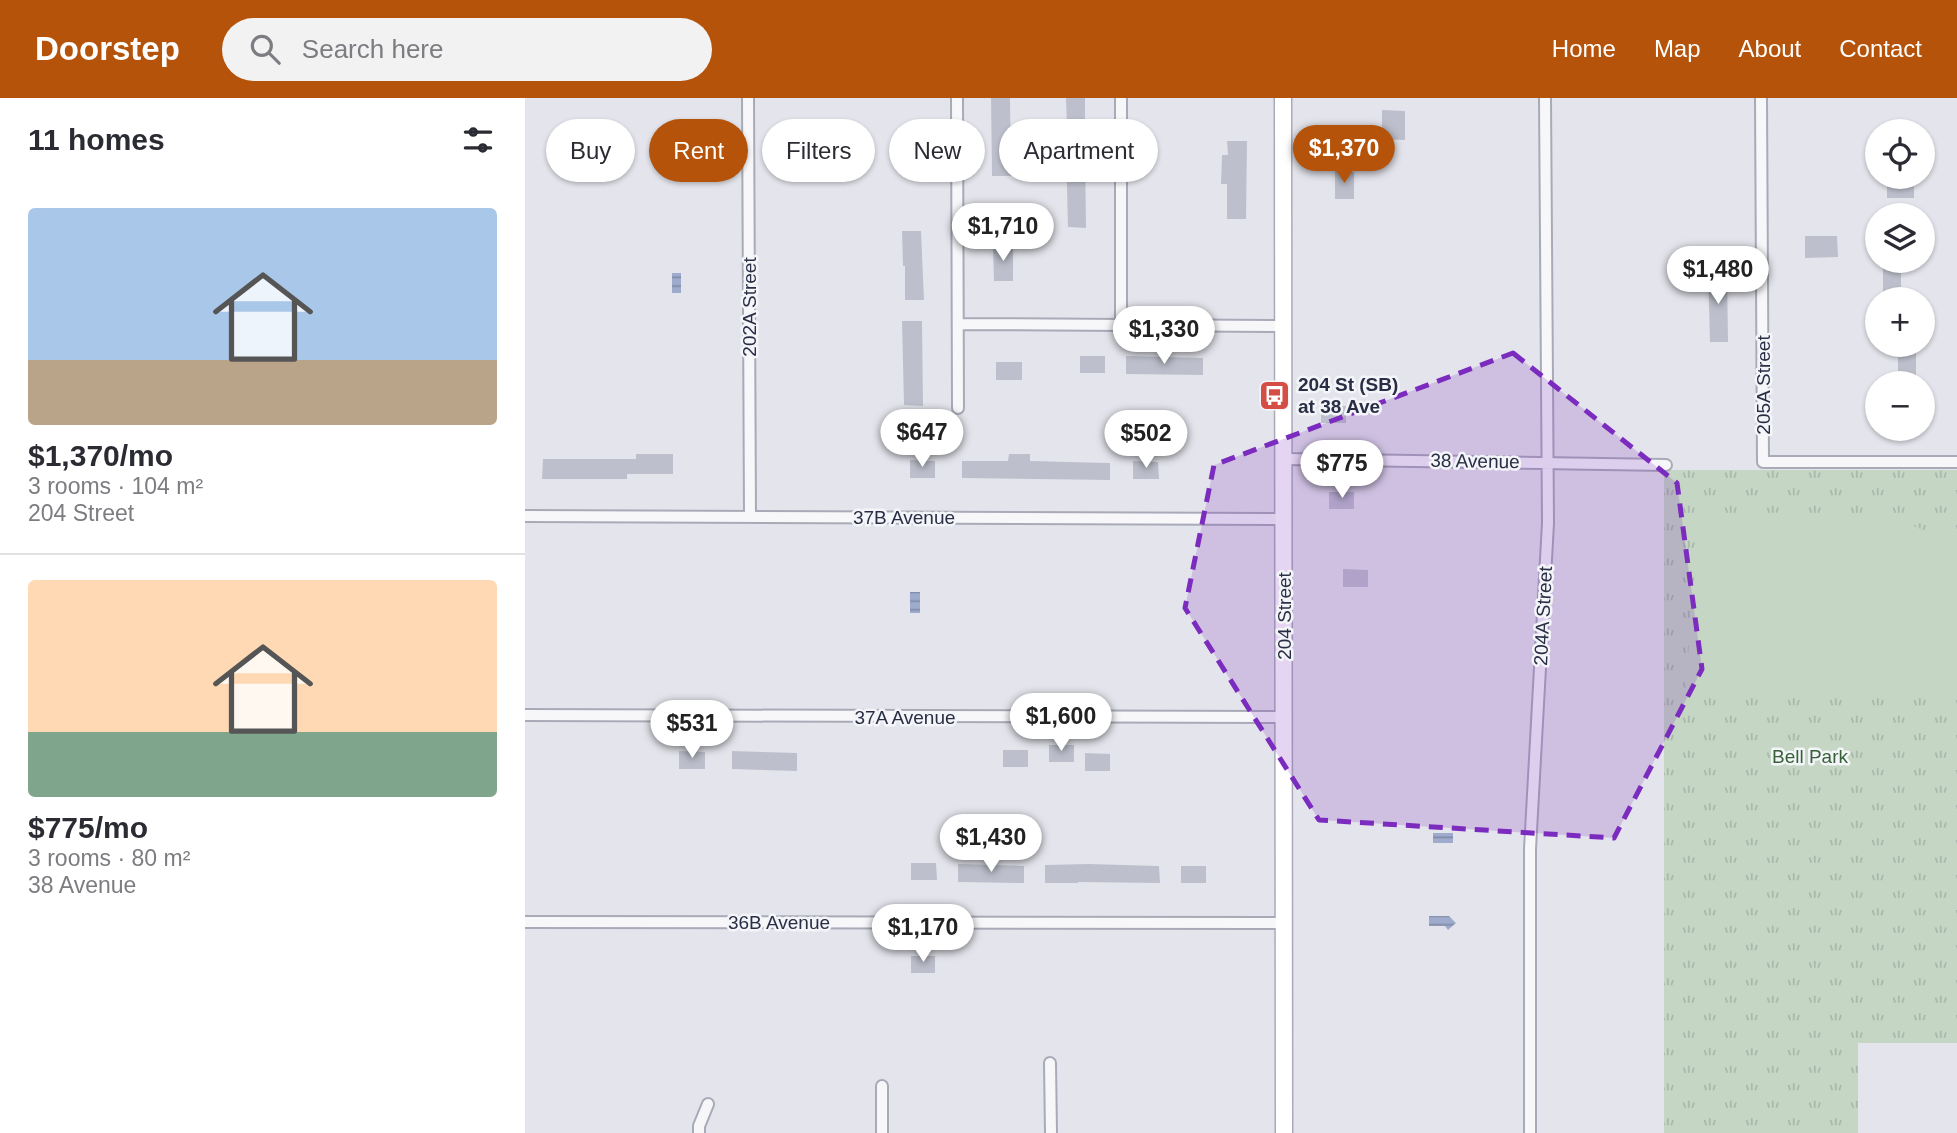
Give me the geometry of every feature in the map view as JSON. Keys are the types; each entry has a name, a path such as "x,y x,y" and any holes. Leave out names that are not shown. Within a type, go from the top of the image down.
{"street":[{"name":"202A Street","path":"748,98 750,516"},
{"path":"957,98 958,408"},
{"path":"1121,98 1121,324"},
{"name":"204 Street","path":"1283,98 1285,1133"},
{"name":"204A Street","path":"1530,1133 1530,849 1548,523 1545,98"},
{"name":"205A Street","path":"1761,98 1763,462 1957,462"},
{"path":"958,324 1283,326"},
{"name":"38 Avenue","path":"1284,459 1666,465"},
{"name":"37B Avenue","path":"525,516 1284,519"},
{"name":"37A Avenue","path":"525,715 1284,717"},
{"name":"36B Avenue","path":"525,922 1285,923"},
{"path":"1050,1063 1051,1133"},
{"path":"882,1086 883,1133"},
{"path":"699,1133 708,1104"}],"highlighted area":[{"path":"1513,353 1677,483 1702,669 1614,838 1319,820 1185,608 1214,465"}],"green space":[{"name":"Bell Park","path":"1664,470 1957,470 1957,1043 1858,1043 1858,1133 1664,1133"},
{"path":"1699,519 1894,519 1957,542 1957,694 1685,693"}],"water":[{"path":"672,273 681,273 681,293 672,293"},
{"path":"910,592 920,592 920,613 910,613"},
{"path":"1433,833 1453,833 1453,843 1433,843"},
{"path":"1429,916 1449,916 1456,923 1448,930 1445,926 1429,926"}],"building":[{"path":"991,98 1010,98 1010,119 999,119 999,176 992,176"},
{"path":"1066,98 1085,98 1085,119 1067,119"},
{"path":"1382,110 1405,111 1405,140 1382,139"},
{"path":"1227,141 1247,141 1246,219 1227,219 1227,184 1221,184 1222,155 1228,155"},
{"path":"1335,171 1354,172 1354,199 1335,199"},
{"path":"1067,182 1085,182 1086,228 1068,227"},
{"path":"1887,189 1914,189 1914,198 1887,198"},
{"path":"902,231 921,231 924,300 905,300"},
{"path":"1805,236 1837,236 1838,257 1805,258"},
{"path":"993,246 1013,246 1013,281 994,281"},
{"path":"1708,270 1727,270 1728,342 1710,342"},
{"path":"1883,273 1901,273 1901,287 1883,287"},
{"path":"902,321 922,321 923,406 904,405"},
{"path":"1080,356 1105,356 1105,373 1080,373"},
{"path":"1126,356 1203,358 1203,375 1126,374"},
{"path":"1898,357 1916,357 1916,371 1898,371"},
{"path":"996,362 1022,362 1022,380 996,380"},
{"path":"1321,406 1346,406 1346,423 1321,423"},
{"path":"636,454 673,454 673,474 627,474 627,479 542,479 543,459 636,459"},
{"path":"1009,454 1030,454 1030,461 1110,463 1110,480 962,478 962,461 1008,461"},
{"path":"910,460 935,461 935,478 910,478"},
{"path":"1133,461 1158,462 1159,479 1133,479"},
{"path":"1329,492 1354,492 1354,509 1329,509"},
{"path":"1343,569 1368,570 1368,587 1343,587"},
{"path":"1049,745 1074,745 1074,762 1049,762"},
{"path":"1003,750 1028,750 1028,767 1003,767"},
{"path":"679,751 705,752 705,769 679,769"},
{"path":"732,751 797,753 797,771 732,769"},
{"path":"1085,753 1110,754 1110,771 1085,771"},
{"path":"911,863 936,863 937,880 911,880"},
{"path":"958,864 1024,866 1024,883 958,882"},
{"path":"1045,865 1159,866 1160,883 1045,883"},
{"path":"1181,866 1206,866 1206,883 1181,883"},
{"path":"911,956 935,956 935,973 911,973"}],"place":[{"name":"204 St (SB) at 38 Ave","path":"1275,395"}]}
